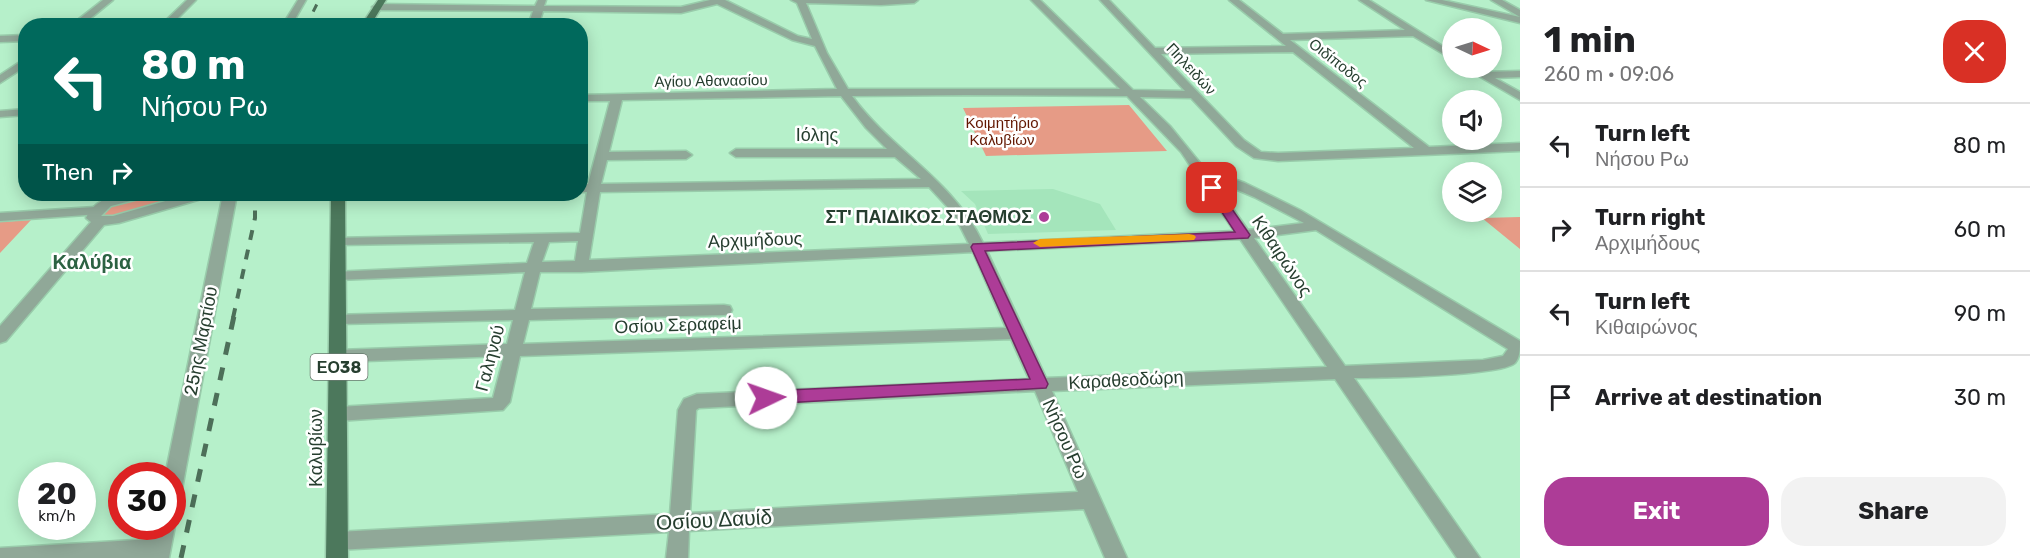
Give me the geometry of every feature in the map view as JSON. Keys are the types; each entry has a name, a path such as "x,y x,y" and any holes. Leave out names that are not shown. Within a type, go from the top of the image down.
{"main road":[{"path":"370,18 380,3"},
{"name":"Καλυβίων","path":"337,550 338,201"}],"street":[{"path":"85,18 109,0"},
{"path":"173,18 192,0"},
{"path":"291,18 302,0"},
{"path":"380,3 540,4 678,10 718,0 795,38 818,44"},
{"path":"795,0 881,2 914,0"},
{"name":"Νήσου Ρω","path":"801,0 818,44 842,93 857,112 960,212 1040,384 1116,558"},
{"name":"Κιθαιρώνος","path":"1035,0 1166,128 1202,172 1338,373 1469,558"},
{"name":"Πηλειδών","path":"1104,0 1240,143 1258,155 1278,157 1425,150"},
{"name":"Οιδίποδος","path":"1233,0 1425,150"},
{"path":"1363,0 1442,50"},
{"path":"1430,0 1520,20"},
{"path":"1495,0 1520,14"},
{"path":"1281,37 1413,33"},
{"path":"0,39 18,38"},
{"path":"1153,51 1296,49"},
{"path":"0,80 18,67"},
{"path":"1502,74 1520,74"},
{"path":"1487,78 1520,97"},
{"name":"Αγίου Αθανασίου","path":"588,98 842,93 1195,95"},
{"path":"588,186 601,156 617,97"},
{"path":"0,114 18,113"},
{"path":"1425,150 1520,147"},
{"name":"Ιόλης","path":"736,153 898,153"},
{"path":"601,156 686,156"},
{"path":"1202,172 1244,187 1316,226 1519,348"},
{"path":"588,188 932,183"},
{"path":"0,337 106,204 116,201"},
{"path":"0,217 98,216 114,220 179,201"},
{"name":"25ης Μαρτίου","path":"177,462 229,201"},
{"path":"581,267 586,201"},
{"name":"Αρχιμήδους","path":"338,275 919,252 977,247 1243,235 1316,226"},
{"name":"Γαληνού","path":"338,414 497,405 503,399 533,268 543,237"},
{"path":"338,241 585,237"},
{"path":"339,319 724,310"},
{"name":"Οσίου Σεραφείμ","path":"339,356 1017,333"},
{"name":"Καραθεοδώρη","path":"678,522 687,410 690,404 697,401 1498,364 1508,361 1519,348"},
{"name":"Οσίου Δαυίδ","path":"337,550 678,522 1091,500"},
{"path":"677,558 678,522"},
{"path":"0,557 160,553"}],"shaded area":[{"name":"ΣΤ' ΠΑΙΔΙΚΟΣ ΣΤΑΘΜΟΣ","path":"1053,189 1100,204 1116,230 988,234 975,204 961,191"}],"green space":[{"name":"Κοιμητήριο Καλυβίων","path":"1129,105 1167,151 986,156 963,108"},
{"path":"123,201 174,201 117,217 102,218 99,215 112,204"},
{"path":"1502,217 1520,217 1520,249 1487,222 1502,222"},
{"path":"31,220 0,253 0,222"}],"railway":[{"path":"310,18 319,0"},
{"path":"233,318 255,218 255,201"},
{"path":"181,558 234,316"}],"slow traffic":[{"path":"1040,243 1189,237"}],"place":[{"name":"ΣΤ' ΠΑΙΔΙΚΟΣ ΣΤΑΘΜΟΣ","path":"1044,217"}],"district":[{"name":"Καλύβια","path":"92,262"}],"route":[{"path":"766,398 1040,384 977,247 1243,235 1212,188"}]}
